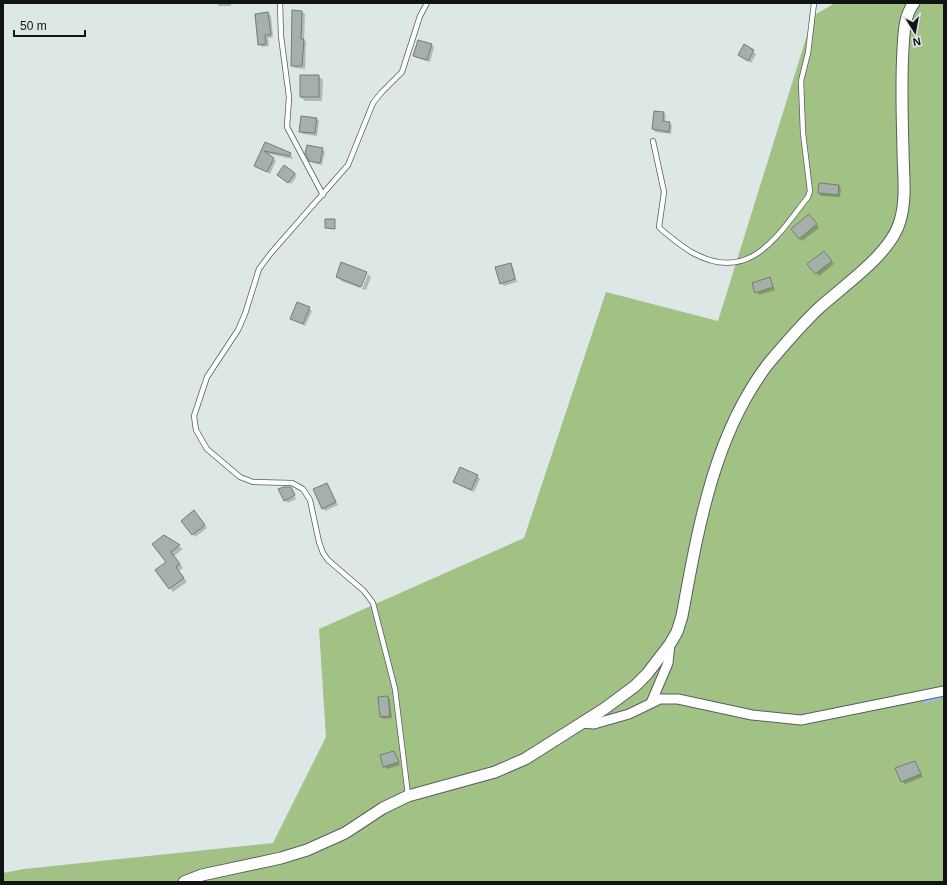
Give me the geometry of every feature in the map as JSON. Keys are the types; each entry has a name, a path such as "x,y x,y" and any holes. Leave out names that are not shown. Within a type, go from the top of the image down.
{"street":[{"path":"184,882 202,875 281,858 307,850 345,833 383,808 408,796 475,779 509,768 604,709 635,686 647,674 670,644 677,632 682,616 705,505 725,446 746,397 769,363 796,332 818,309 883,251 896,232 901,220 904,195 901,87 904,30 908,12 914,3"},
{"path":"651,703 668,663 670,644"},
{"path":"581,723 594,724 629,714 660,699 678,699 752,715 801,720 944,690"}],"lane":[{"path":"280,3 281,36 289,97 287,127 323,195"},
{"path":"408,796 395,689 373,603 364,591 328,560 323,553 318,542 310,500 303,489 292,483 253,482 240,477 207,449 194,422 196,408 203,386 211,368 222,354 242,321 259,269 271,253 348,165 377,97 402,72 420,16 427,3"},
{"path":"653,141 664,192 659,227 663,231 692,252 705,258 729,263 741,262 768,246 808,197 810,191 803,133 801,81 808,53 814,3"}],"green space":[{"path":"835,3 944,3 944,882 3,882 3,873 24,869 273,843 326,737 319,629 524,538 606,292 718,321 813,16"}],"building":[{"path":"292,10 302,11 301,39 304,39 302,66 291,66"},
{"path":"268,12 271,35 265,35 266,44 258,45 255,14"},
{"path":"418,40 432,44 427,60 413,56"},
{"path":"744,44 754,50 748,61 738,55"},
{"path":"300,75 319,75 319,97 300,97"},
{"path":"654,111 664,112 663,121 670,122 669,132 652,129"},
{"path":"301,116 317,118 315,133 299,132"},
{"path":"265,142 291,153 290,156 264,151 274,158 267,172 254,166"},
{"path":"307,145 323,148 320,163 309,161 305,153"},
{"path":"284,165 295,173 288,183 277,175"},
{"path":"819,183 839,185 838,195 818,193"},
{"path":"809,214 817,224 799,239 791,229"},
{"path":"325,219 335,219 335,229 325,228"},
{"path":"824,251 832,261 815,274 807,264"},
{"path":"341,262 367,272 361,287 336,277"},
{"path":"511,263 515,279 500,284 495,267"},
{"path":"770,277 773,287 755,293 752,283"},
{"path":"297,302 310,307 303,324 290,319"},
{"path":"460,467 478,475 471,490 453,482"},
{"path":"327,483 336,502 322,509 313,489"},
{"path":"291,487 295,495 284,501 278,489"},
{"path":"194,510 205,525 192,535 181,521"},
{"path":"164,535 180,545 171,552 180,564 176,567 184,578 169,589 155,570 166,562 152,544"},
{"path":"388,696 390,716 380,717 378,697"},
{"path":"394,751 399,762 383,767 380,755"},
{"path":"915,761 921,774 901,782 895,768"}],"waterway":[{"path":"925,702 944,696"}]}
